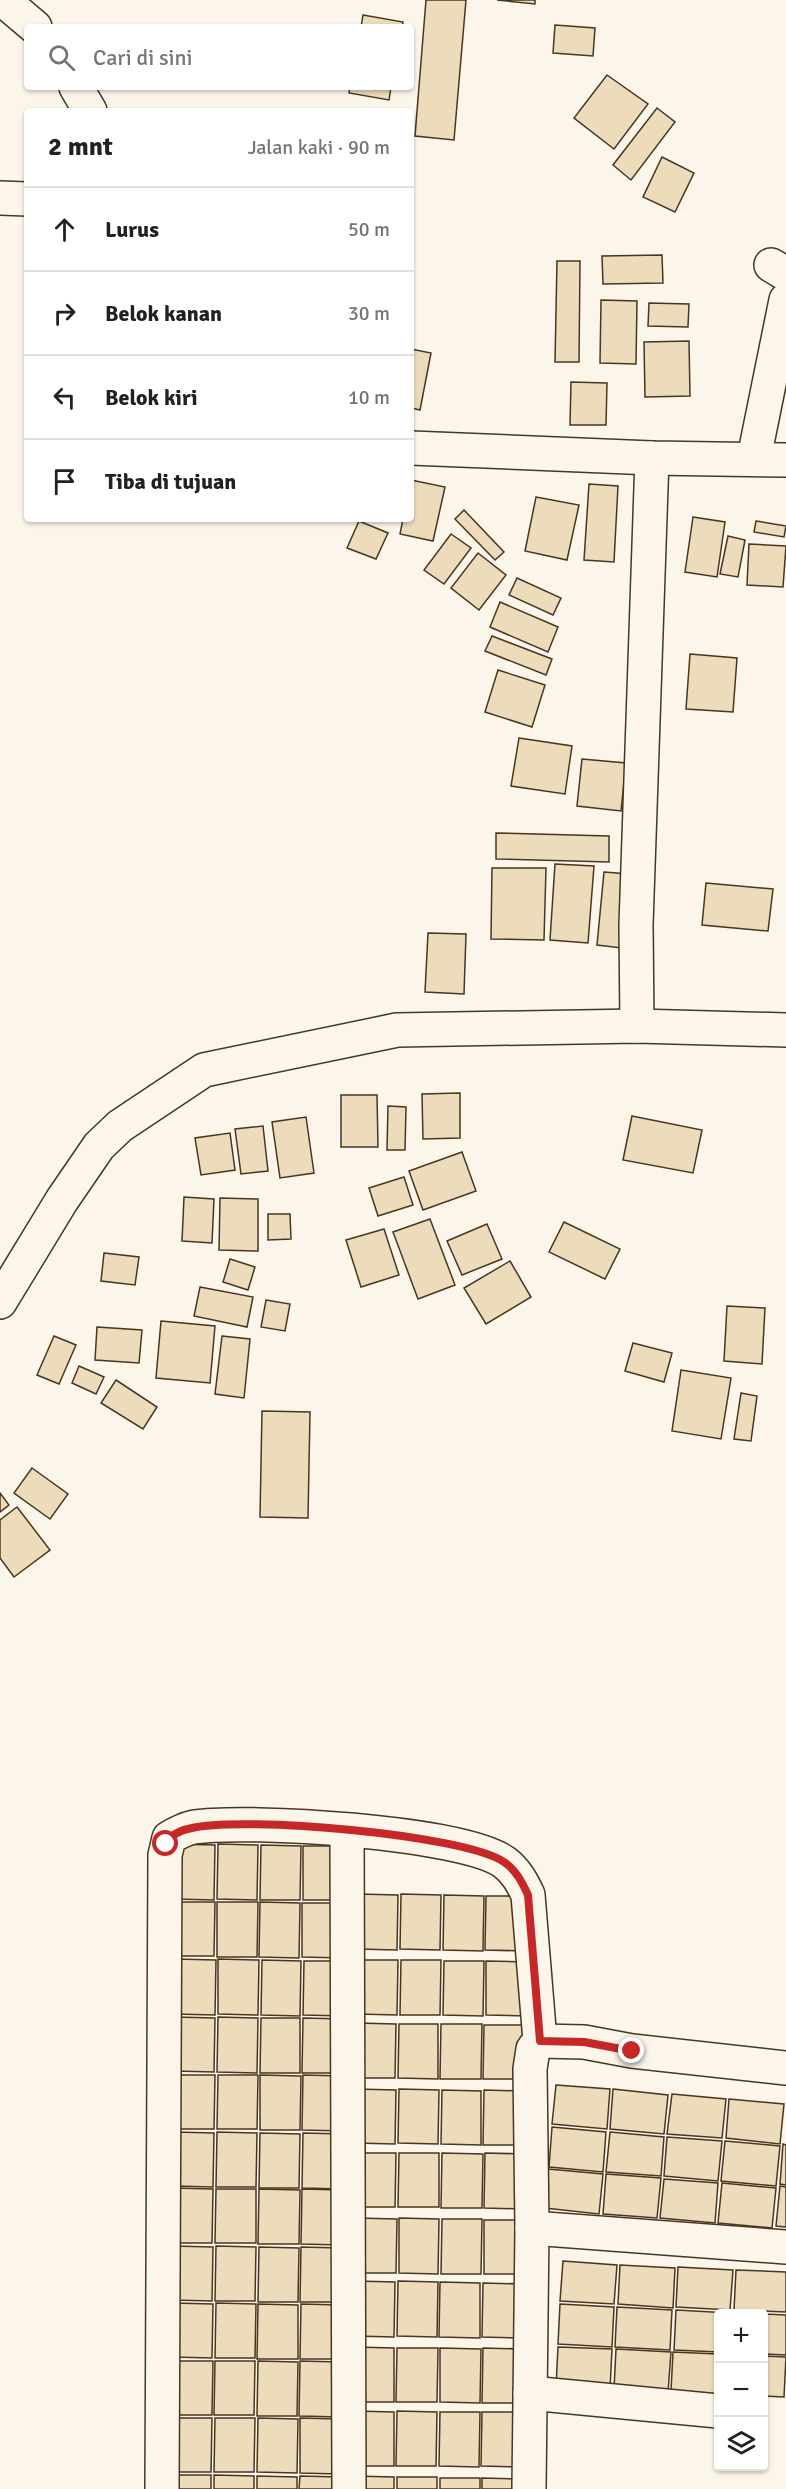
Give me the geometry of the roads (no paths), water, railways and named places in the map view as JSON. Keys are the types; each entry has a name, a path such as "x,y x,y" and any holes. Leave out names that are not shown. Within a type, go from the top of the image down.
{"street":[{"path":"3,0 31,24"},
{"path":"78,90 88,108"},
{"path":"0,198 24,199"},
{"path":"753,458 786,300"},
{"path":"414,448 652,458 786,460"},
{"path":"637,1026 636,925 652,458"},
{"path":"0,1302 62,1200 99,1146 120,1126 204,1070 398,1030 637,1026 786,1030"},
{"path":"162,2489 166,1844 169,1838 178,1832 194,1827 255,1826 385,1833 477,1850 504,1862 519,1876 528,1895 540,2041 533,2049 531,2057 529,2489"},
{"path":"347,1831 349,2489"},
{"path":"540,2041 584,2042 632,2051 786,2067"},
{"path":"532,2228 786,2247"},
{"path":"530,2393 714,2411"}]}
